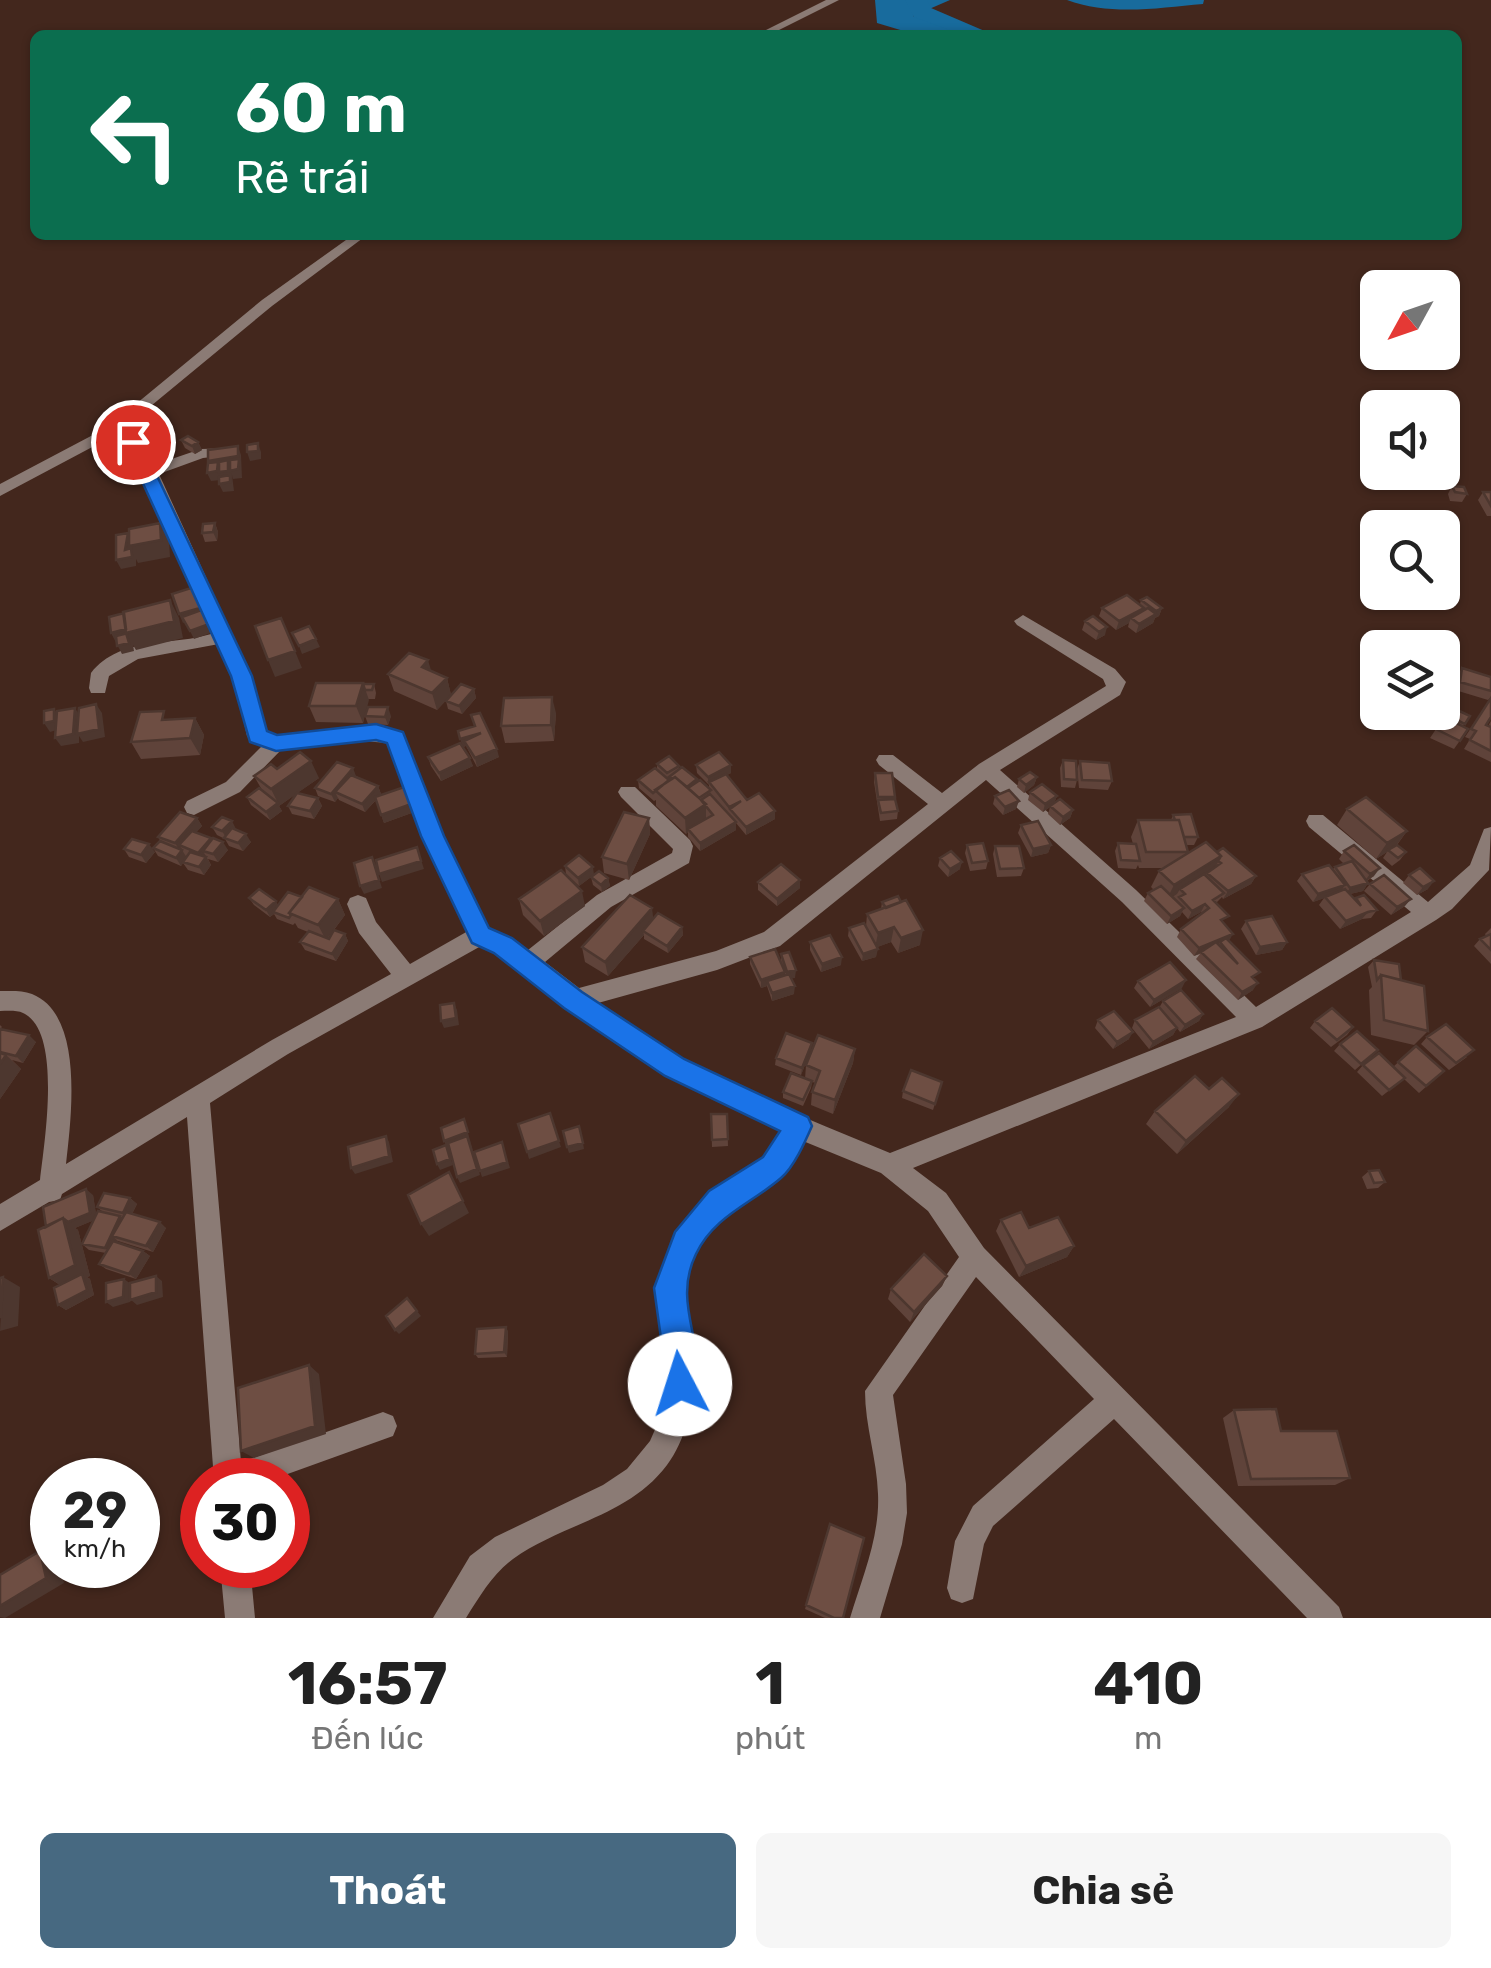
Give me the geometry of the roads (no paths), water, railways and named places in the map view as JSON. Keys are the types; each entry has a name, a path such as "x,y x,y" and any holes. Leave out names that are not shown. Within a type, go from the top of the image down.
{"street":[{"path":"771,30 834,0"},
{"path":"0,492 113,430 268,303 354,240"},
{"path":"113,430 133,442 150,472 242,676 257,736 276,743 376,732 396,738 432,836 480,935 675,1068 890,1166 937,1202 975,1257 1328,1618"},
{"path":"150,472 201,454 236,450"},
{"path":"573,1000 717,960 772,939 986,770 1098,701 1116,682 1024,621"},
{"path":"98,688 100,673 113,662 153,647 211,641 223,636"},
{"path":"194,808 232,787 276,743"},
{"path":"886,760 942,804"},
{"path":"986,770 1128,896 1254,1020"},
{"path":"527,964 604,901 682,857 683,846 676,836 628,792"},
{"path":"1316,820 1428,914"},
{"path":"890,1166 1254,1020 1428,914 1479,870 1491,835"},
{"path":"358,904 374,938 407,976"},
{"path":"0,1218 480,935"},
{"path":"0,1001 26,1001 37,1006 54,1027 57,1120 51,1190"},
{"path":"198,1098 228,1458"},
{"path":"448,1618 481,1567 505,1547 613,1495 637,1478 660,1451 672,1427 680,1384 682,1361 668,1288 685,1242 719,1201 773,1167 799,1126"},
{"path":"865,1618 893,1524 893,1494 878,1413 879,1391 975,1257"},
{"path":"962,1588 970,1541 983,1516 1116,1398"},
{"path":"292,1458 382,1426"},
{"path":"237,1588 240,1618"}],"water":[{"path":"875,0 950,0 913,16 962,30 900,30 877,23"},
{"path":"1067,0 1204,0 1203,4 1134,10 1100,8"}],"waterway":[{"path":"916,0 922,12 970,30"}]}
